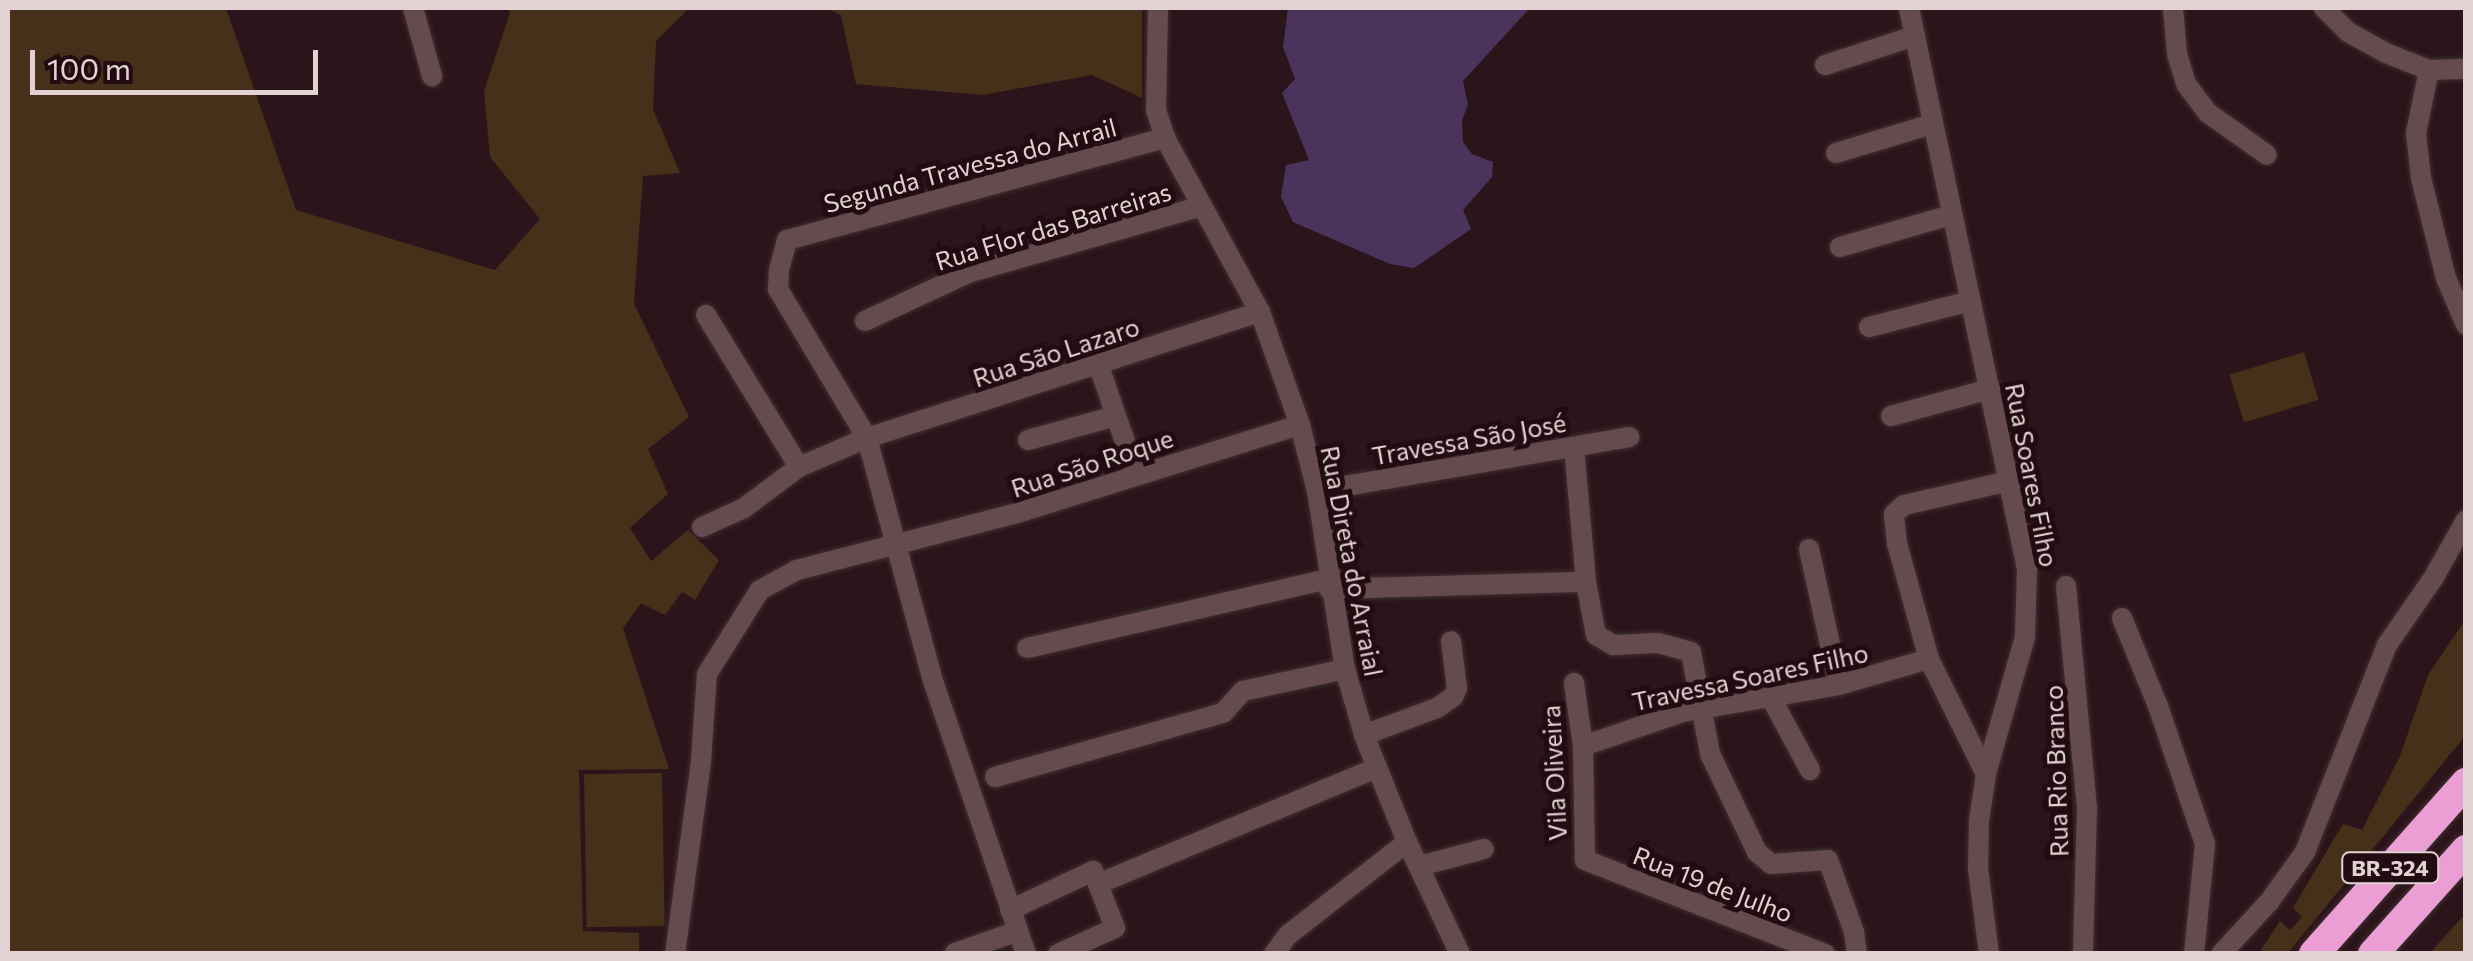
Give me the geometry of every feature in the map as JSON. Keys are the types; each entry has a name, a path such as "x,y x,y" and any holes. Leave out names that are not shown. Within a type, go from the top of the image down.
{"highway":[{"name":"BR-324","path":"2314,954 2466,783"},
{"name":"BR-324","path":"2372,954 2466,850"}],"street":[{"path":"414,8 432,76"},
{"name":"Rua Soares Filho","path":"1909,8 2027,569 2028,609 2018,670 1986,774 1978,868 1989,954"},
{"path":"2174,8 2176,54 2186,84 2208,113 2266,155"},
{"path":"2324,8 2348,32 2429,70 2466,70"},
{"name":"Rua Direta do Arraial","path":"1158,18 1156,98 1166,138 1260,312 1300,424 1317,490 1344,669 1364,734 1460,954"},
{"path":"1825,64 1915,36"},
{"path":"2429,70 2416,133 2421,178 2446,278 2466,325"},
{"path":"1836,153 1932,124"},
{"name":"Segunda Travessa do Arrail","path":"867,438 778,289 787,240 1166,138"},
{"name":"Rua Flor das Barreiras","path":"864,321 968,273 1202,206"},
{"path":"1840,247 1951,215"},
{"path":"1869,328 1971,302"},
{"name":"Rua São Lazaro","path":"702,527 744,508 799,467 867,438 1260,312"},
{"path":"706,316 799,467"},
{"path":"1099,366 1136,474"},
{"path":"1892,416 1990,389"},
{"path":"1028,440 1116,416"},
{"name":"Rua São Roque","path":"675,954 701,761 707,674 760,590 797,570 1017,513 1300,424"},
{"name":"Travessa São José","path":"1317,490 1629,437"},
{"path":"867,438 932,682 1026,954"},
{"path":"1574,447 1586,582 1595,630 1601,641 1688,649 1710,754 1757,852 1771,864 1828,860 1854,932 1856,954"},
{"path":"1986,774 1929,659 1897,544 1894,511 2010,481"},
{"path":"2221,954 2269,902 2305,852 2388,644 2434,578 2466,520"},
{"path":"1809,549 1839,685"},
{"path":"1027,648 1329,584 1586,582"},
{"name":"Rua Rio Branco","path":"2066,586 2087,808 2083,954"},
{"path":"2122,618 2158,706 2204,844 2194,954"},
{"path":"1364,734 1437,708 1453,697 1457,688 1451,641"},
{"name":"Travessa Soares Filho","path":"1582,746 1625,728 1700,709 1839,685 1929,659"},
{"path":"995,777 1223,713 1244,691 1344,669"},
{"name":"Vila Oliveira","path":"1574,683 1582,746 1585,860"},
{"path":"1771,698 1810,770"},
{"path":"1010,910 1377,768"},
{"path":"1274,954 1293,944 1408,842"},
{"path":"1420,866 1484,849"},
{"name":"Rua 19 de Julho","path":"1585,860 1825,954"},
{"path":"1058,954 1115,928 1095,878"},
{"path":"955,953 1018,931"}],"shaded area":[{"path":"8,8 226,8 296,210 495,270 540,219 490,157 484,91 510,13 508,8 689,8 656,41 653,109 680,173 643,176 634,304 689,417 648,449 668,494 630,528 651,561 688,530 719,560 695,600 682,592 665,615 641,603 623,628 669,769 579,770 583,931 639,933 639,953 8,953"},
{"path":"826,8 1142,8 1142,98 1092,75 982,95 856,84 841,15"},
{"path":"1288,8 1530,8 1463,81 1468,104 1462,121 1463,142 1472,154 1493,162 1492,177 1463,210 1471,229 1414,268 1390,264 1293,222 1281,197 1286,165 1309,160 1282,93 1295,79 1283,47"},
{"path":"2304,352 2319,400 2244,423 2229,375"},
{"path":"2465,620 2465,736 2288,953 2259,953 2280,921 2290,930 2302,917 2293,908 2343,824 2362,830 2400,756 2428,675"},
{"path":"662,773 665,926 587,927 584,774"},
{"path":"2465,914 2465,953 2430,953"}]}
